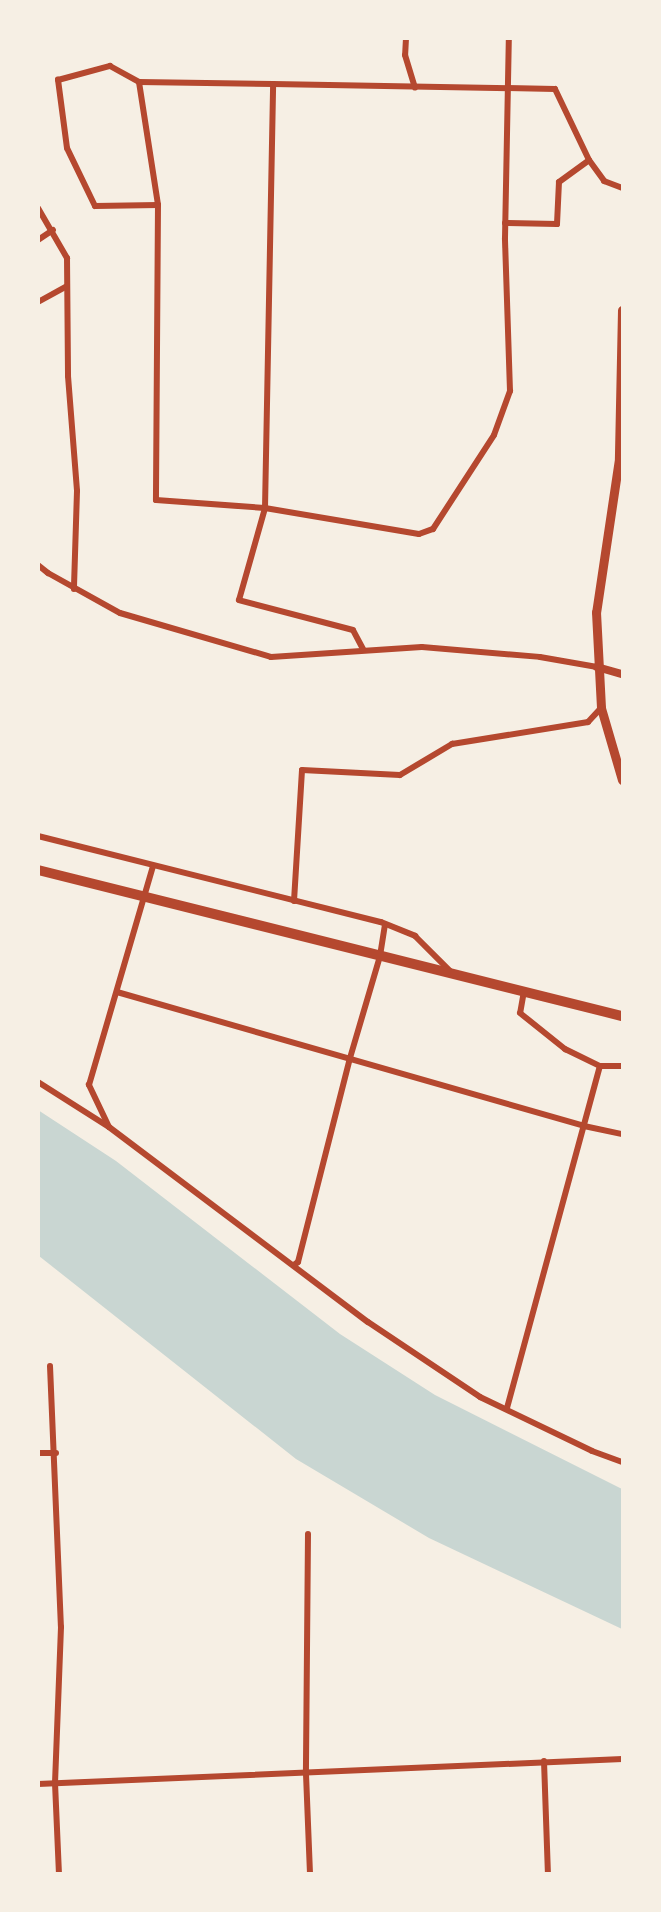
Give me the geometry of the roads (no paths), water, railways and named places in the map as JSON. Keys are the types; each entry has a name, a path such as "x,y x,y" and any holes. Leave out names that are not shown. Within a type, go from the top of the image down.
{"main road":[{"path":"622,310 618,501 596,612 601,708 622,780"},
{"path":"38,870 622,1016"}],"street":[{"path":"406,38 405,55 415,87"},
{"path":"139,82 158,205 156,500 265,508 419,534 433,529 494,435 510,391 505,223 509,38"},
{"path":"158,205 95,206 66,148 58,80 110,66 139,82 555,89 589,160 604,181 622,188"},
{"path":"273,84 265,508 239,600 353,630 363,649"},
{"path":"505,223 557,224 559,182 589,160"},
{"path":"38,208 67,258 68,376 78,491 74,589"},
{"path":"38,240 53,230"},
{"path":"38,302 67,286"},
{"path":"38,565 74,589 120,613 271,657 422,647 540,657 622,674"},
{"path":"294,901 302,770 400,775 452,744 588,723 601,708"},
{"path":"38,836 385,924 415,936 452,972"},
{"path":"109,1127 89,1085 153,866"},
{"path":"294,1265 298,1262 350,1058 380,956 385,924"},
{"path":"524,991 520,1013 565,1049 600,1066 622,1066"},
{"path":"117,992 584,1126 622,1134"},
{"path":"507,1408 600,1066"},
{"path":"38,1082 109,1127 368,1322 480,1397 592,1451 622,1462"},
{"path":"50,1366 61,1627 55,1783 59,1874"},
{"path":"38,1453 55,1452"},
{"path":"308,1534 306,1774 310,1874"},
{"path":"38,1784 622,1759"},
{"path":"544,1761 548,1874"}]}
